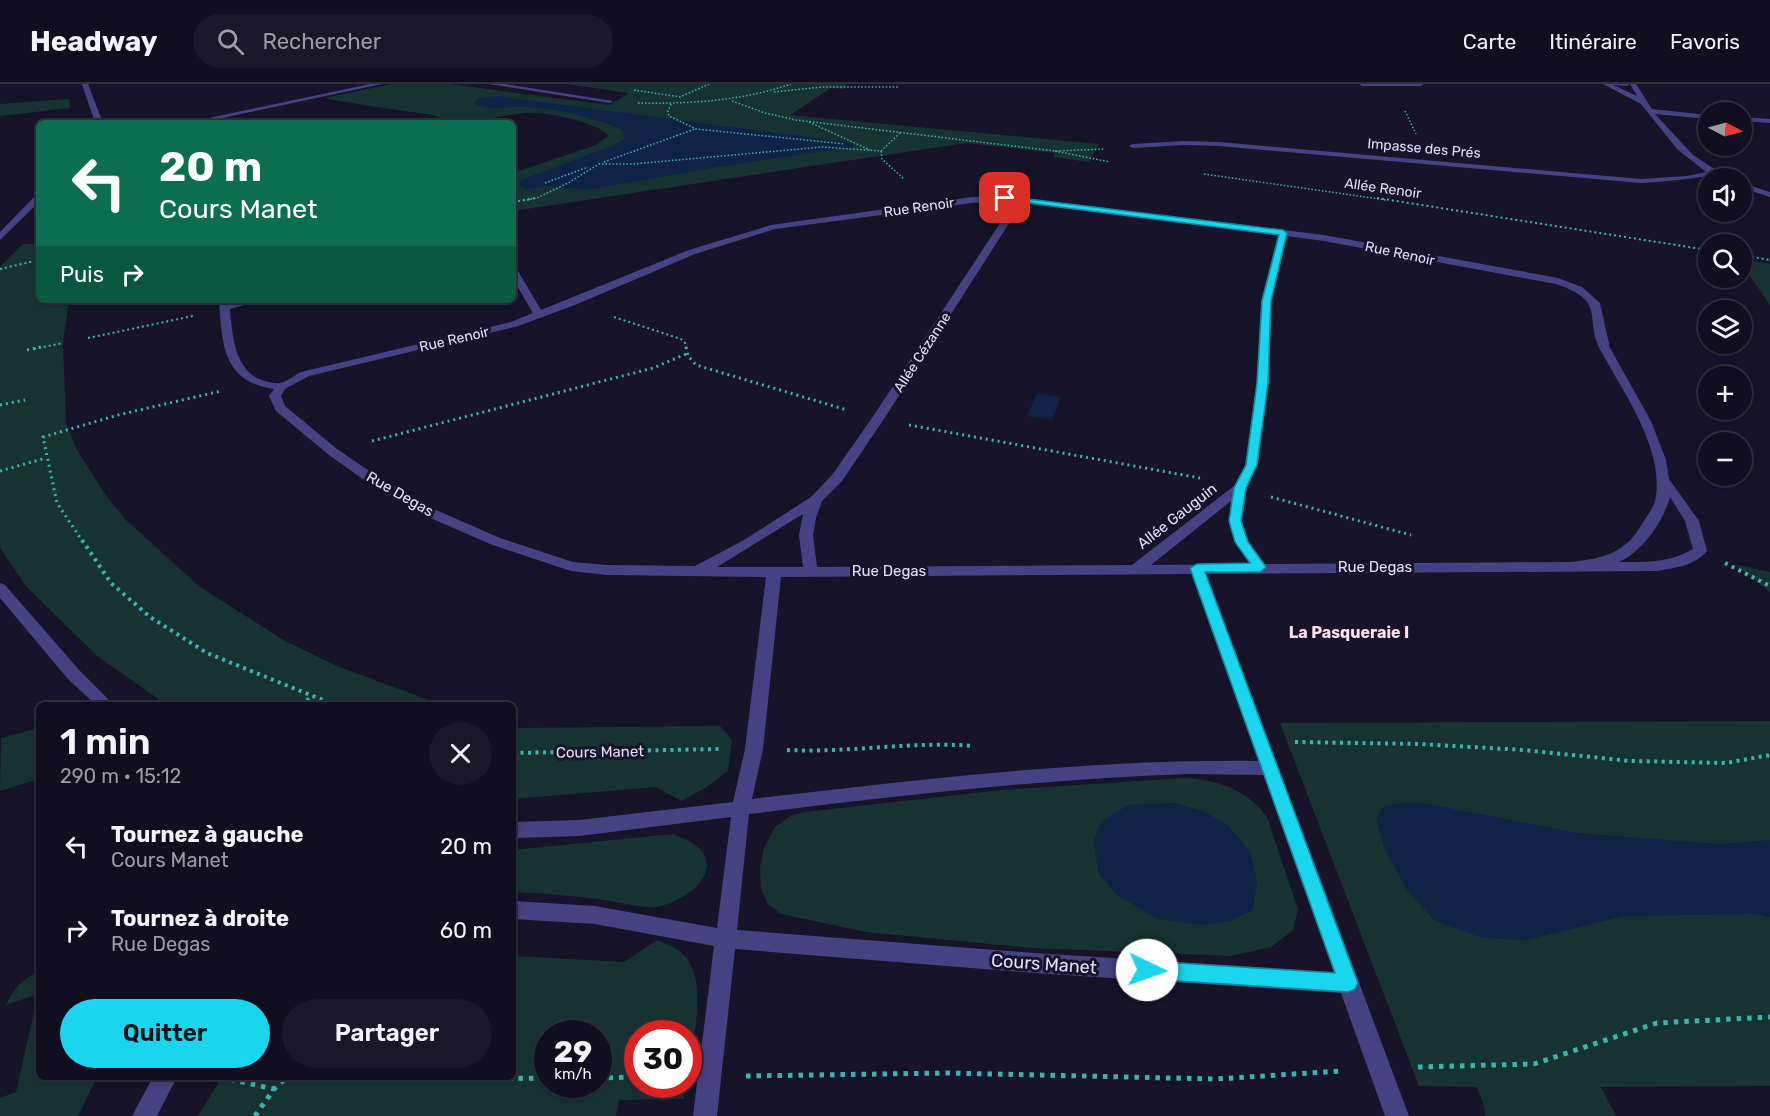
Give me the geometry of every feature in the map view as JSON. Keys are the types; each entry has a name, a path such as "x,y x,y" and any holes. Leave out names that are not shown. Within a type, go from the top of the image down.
{"street":[{"path":"85,84 98,120"},
{"path":"204,120 379,84"},
{"path":"492,84 610,101"},
{"path":"1362,84 1421,84"},
{"path":"1604,84 1627,84"},
{"path":"1604,84 1643,102"},
{"path":"1633,84 1643,102 1682,150 1705,168"},
{"path":"1651,111 1698,116"},
{"path":"218,117 230,120"},
{"path":"1752,120 1770,121"},
{"name":"Impasse des Prés","path":"1133,146 1184,143 1219,144 1641,182 1698,176"},
{"path":"1752,189 1770,195"},
{"name":"Rue Renoir","path":"281,387 305,374 484,332 539,315 692,252 774,227 972,200 1020,199 1283,233 1550,279 1584,292 1596,304 1599,317 1598,329 1602,343 1640,411 1663,479 1663,498 1648,527"},
{"name":"Allée Cézanne","path":"811,572 806,548 805,528 808,514 816,500 852,460 1020,199"},
{"path":"1,233 36,200"},
{"name":"Allée Gauguin","path":"1260,567 1242,542 1235,521 1240,488 1251,465 1253,454 1263,383 1266,301 1283,233"},
{"path":"516,276 539,315"},
{"path":"224,303 224,321 237,365 242,373 253,381 281,387"},
{"name":"Rue Degas","path":"281,387 275,396 280,408 333,452 376,482 431,513 495,541 571,566 607,570 774,572 1260,567 1656,567 1682,562 1700,551"},
{"name":"Rue Renoir","path":"1663,479 1689,515 1699,537 1700,551"},
{"name":"Allée Gauguin","path":"1135,570 1240,488"},
{"name":"Allée Cézanne","path":"697,571 749,543 816,500"},
{"name":"Rue Degas","path":"1565,567 1594,564 1621,557 1637,545 1648,527"},
{"path":"1197,568 1397,1116"},
{"path":"705,1116 741,807 754,749 774,572"},
{"path":"0,588 74,675 103,702"},
{"path":"516,830 579,828 870,792 1108,770 1190,767 1270,768"},
{"name":"Cours Manet","path":"516,910 595,915 727,939 1034,963 1348,983"},
{"path":"144,1116 164,1080"}],"path":[{"path":"635,90 680,97 709,84"},
{"path":"767,93 790,84"},
{"path":"1386,84 1400,101 1427,162"},
{"path":"610,101 671,104 732,101 767,93 822,87 899,87"},
{"path":"732,101 778,116 806,121 1055,152 1120,163"},
{"path":"671,104 668,111 669,116 696,129 845,144"},
{"path":"806,121 870,150"},
{"path":"545,183 696,129"},
{"path":"516,202 537,198 599,164 640,163 822,147 881,151 901,132"},
{"path":"1055,152 1133,146"},
{"name":"Allée Renoir","path":"1203,174 1369,196 1698,248"},
{"path":"1752,257 1770,260"},
{"path":"0,269 36,261"},
{"path":"88,338 199,315 224,303"},
{"path":"27,350 63,343"},
{"path":"333,452 653,368 686,354"},
{"path":"253,381 118,415 43,437 46,458 57,502 111,583 150,617 207,653 326,702"},
{"path":"0,405 25,400"},
{"path":"0,471 46,458"},
{"path":"1240,488 1417,536"},
{"path":"1700,551 1770,586"},
{"path":"305,702 311,697"},
{"name":"Cours Manet","path":"516,754 754,749"},
{"path":"711,1077 948,1073 1216,1079 1380,1068 1534,1064 1657,1023 1770,1017"},
{"path":"516,1078 534,1078"},
{"path":"234,1080 274,1089"},
{"path":"255,1116 274,1089 284,1080"}],"green space":[{"path":"391,84 450,84 609,105 629,93 567,84 846,84 844,89 831,88 790,115 1099,144 1089,162 1053,157 1055,153 966,143 516,211 516,172 596,145 608,136 603,131 583,122 544,114 525,113 474,120 449,120 325,98"},
{"path":"69,99 70,108 0,116 0,104"},
{"path":"23,244 36,244 36,303 69,303 63,343 66,423 77,450 107,497 125,519 199,586 285,641 337,666 434,702 163,702 97,656 26,586 0,548 0,267"},
{"path":"1752,261 1770,264 1770,305 1752,279"},
{"path":"1734,564 1770,572 1770,592"},
{"path":"1770,721 1770,1086 1601,1087 1616,1116 1485,1116 1477,1087 1419,1086 1280,723"},
{"path":"720,726 732,740 728,771 705,788 681,801 656,787 516,799 516,728"},
{"path":"36,729 36,780 0,791 1,738"},
{"path":"1184,778 1208,781 1241,793 1259,807 1267,817 1298,909 1293,930 1271,947 1231,956 1032,948 866,932 781,914 768,904 761,889 760,867 764,848 775,827 790,816 805,812 1001,790"},
{"path":"673,834 694,844 704,854 707,865 705,875 689,893 666,905 643,907 582,897 516,892 516,850"},
{"path":"657,940 678,950 688,960 694,973 697,989 696,1020 624,1020 624,1098 684,1099 619,1100 616,1116 198,1116 220,1080 516,1080 516,956 624,962"},
{"path":"36,973 36,995 6,1005 19,985"},
{"path":"36,1003 36,1080 96,1080 78,1116 0,1116 0,1098 16,1092"}],"water":[{"path":"496,96 846,142 853,144 853,147 723,166 587,190 551,186 527,189 519,185 521,180 614,145 624,139 623,130 556,110 528,107 488,108 474,103 477,99"},
{"path":"1037,393 1061,397 1052,420 1027,416"},
{"path":"1418,802 1578,833 1719,844 1770,840 1770,917 1756,914 1624,916 1526,940 1482,938 1434,920 1407,890 1384,847 1376,818 1385,805"},
{"path":"1175,803 1205,812 1229,826 1250,852 1257,881 1253,910 1231,921 1201,925 1158,919 1117,895 1099,874 1093,841 1101,822 1128,805"}],"district":[{"name":"La Pasqueraie I","path":"1349,632"}],"route":[{"path":"1005,198 1283,233 1266,301 1263,383 1257,433 1251,465 1240,488 1235,521 1242,542 1260,567 1197,568 1348,983 1147,970"}]}
